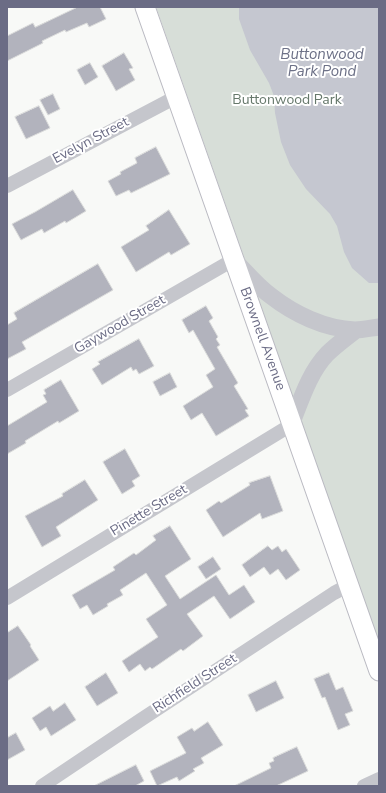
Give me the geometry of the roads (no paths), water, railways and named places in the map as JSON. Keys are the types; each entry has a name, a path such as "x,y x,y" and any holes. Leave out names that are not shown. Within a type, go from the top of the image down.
{"main road":[{"name":"Brownell Avenue","path":"145,7 379,671"}],"street":[{"name":"Evelyn Street","path":"7,186 176,97"},
{"path":"233,260 270,296 297,313 327,325 356,330 379,327"},
{"name":"Gaywood Street","path":"7,390 233,260"},
{"path":"291,424 304,390 317,367 327,354 356,330"},
{"name":"Pinette Street","path":"7,598 291,424"},
{"name":"Richfield Street","path":"42,786 321,601 349,585"},
{"path":"364,786 379,779"}],"water":[{"name":"Buttonwood Park Pond","path":"239,7 379,7 379,283 369,283 352,268 344,252 337,226 330,214 306,189 290,165 281,142 275,113 274,96 269,83 250,50 239,19"}],"park label":[{"name":"Buttonwood Park","path":"287,101"}]}
